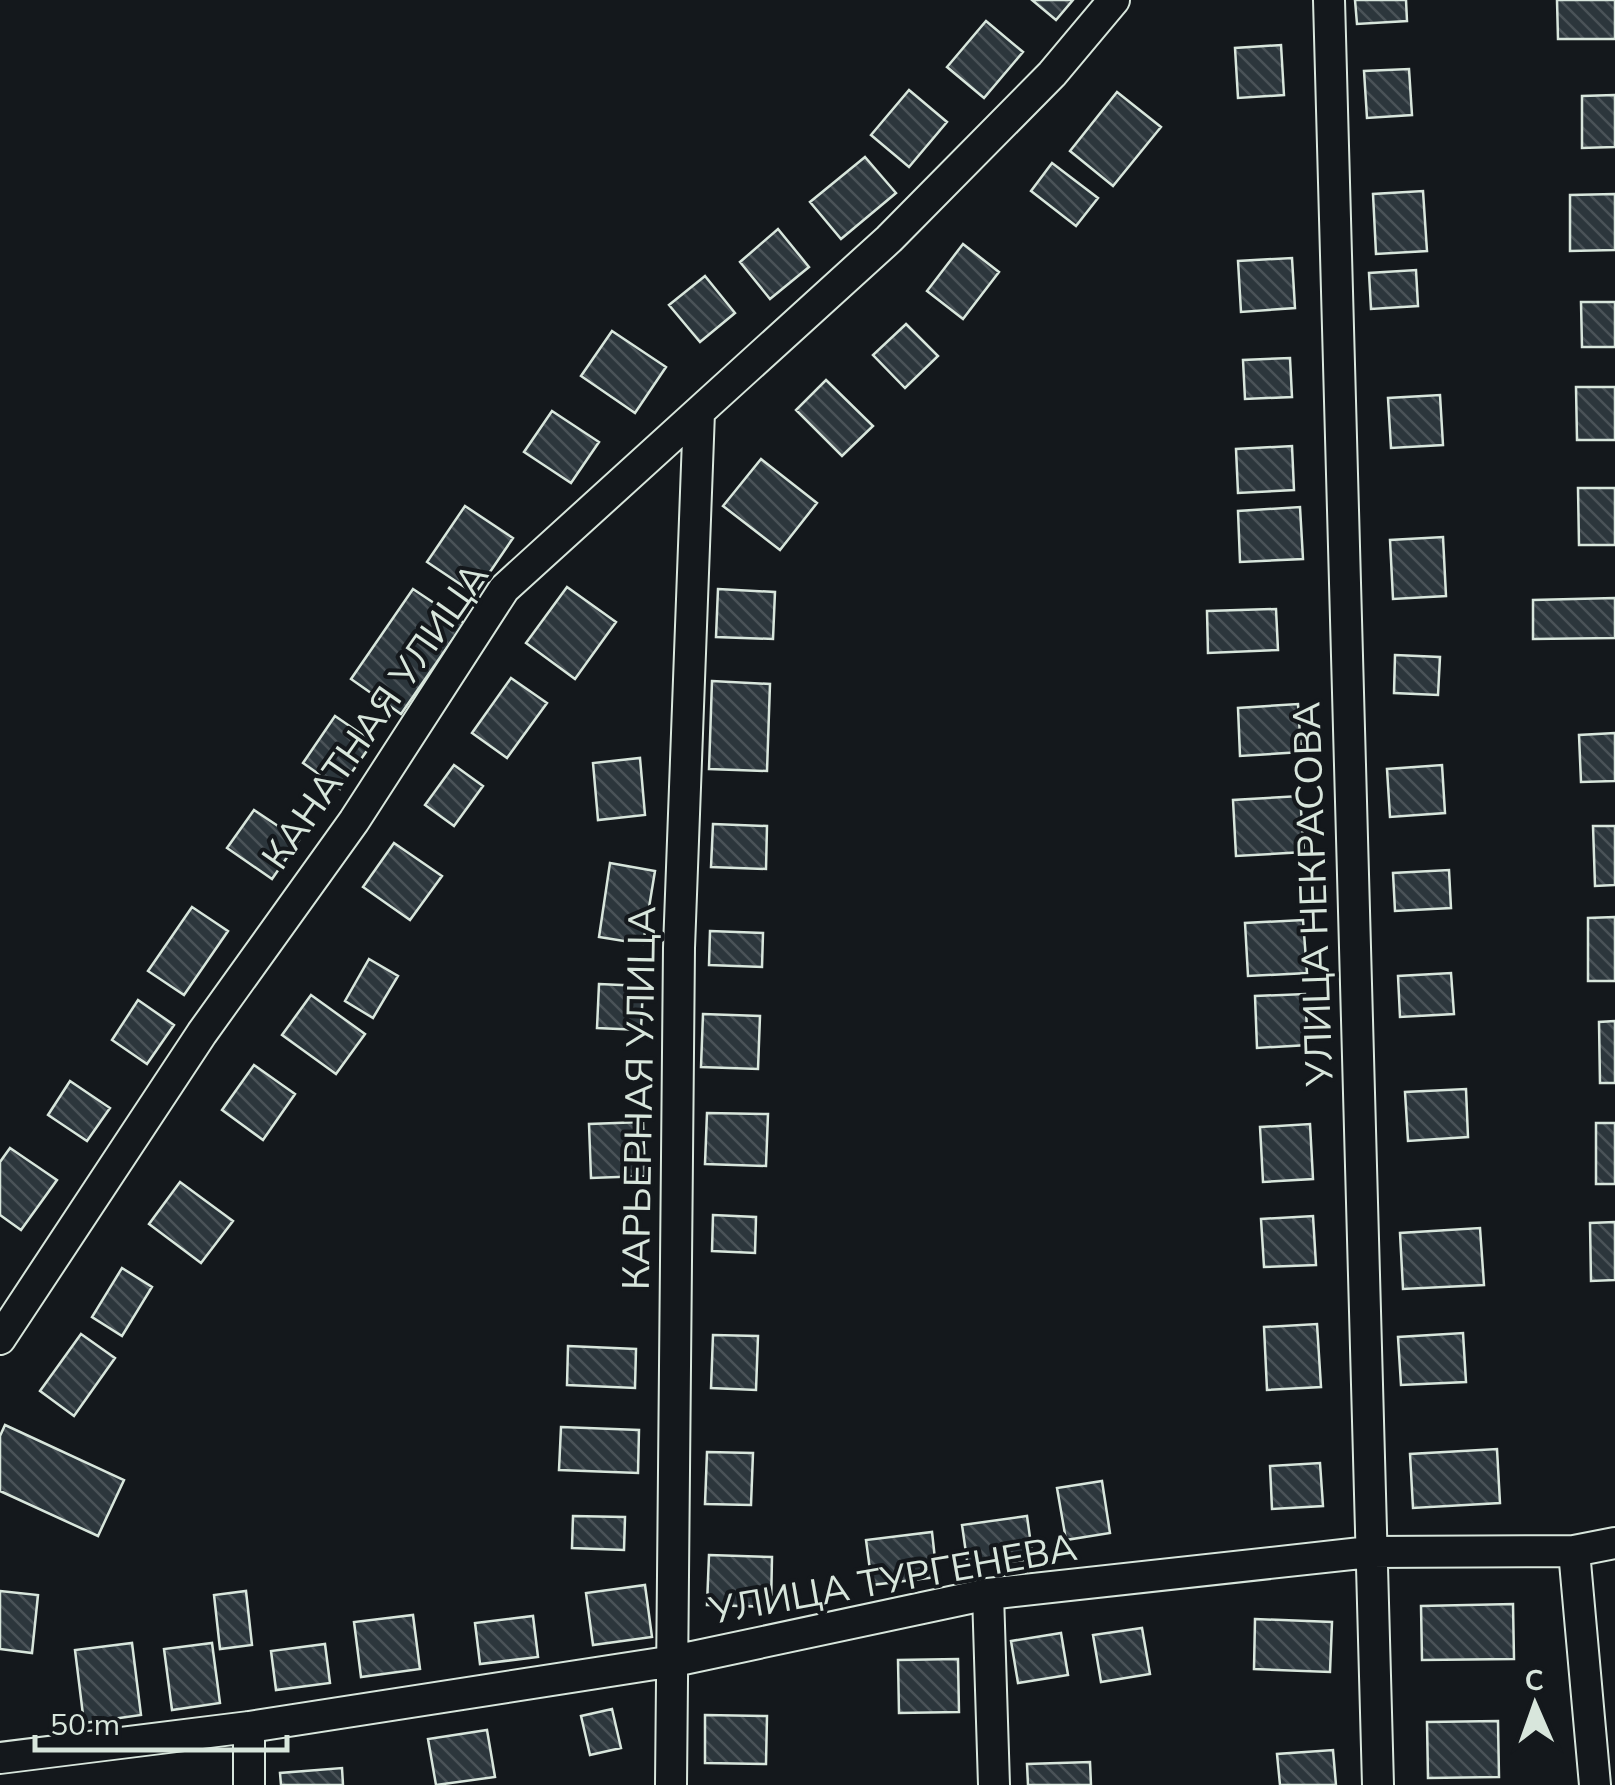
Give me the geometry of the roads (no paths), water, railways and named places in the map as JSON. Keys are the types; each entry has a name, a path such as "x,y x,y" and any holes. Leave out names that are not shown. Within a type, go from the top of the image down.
{"street":[{"name":"КАНАТНАЯ УЛИЦА","path":"0,1339 202,1033 354,822 504,589 889,239 1052,74 1114,0"},
{"name":"УЛИЦА НЕКРАСОВА","path":"1329,0 1378,1785"},
{"name":"КАРЬЕРНАЯ УЛИЦА","path":"671,1785 680,948 699,412"},
{"name":"УЛИЦА ТУРГЕНЕВА","path":"0,1758 249,1727 674,1661 988,1594 1370,1552 1574,1551 1615,1542"},
{"path":"1574,1551 1595,1785"},
{"path":"988,1594 994,1785"},
{"path":"249,1727 249,1785"}]}
